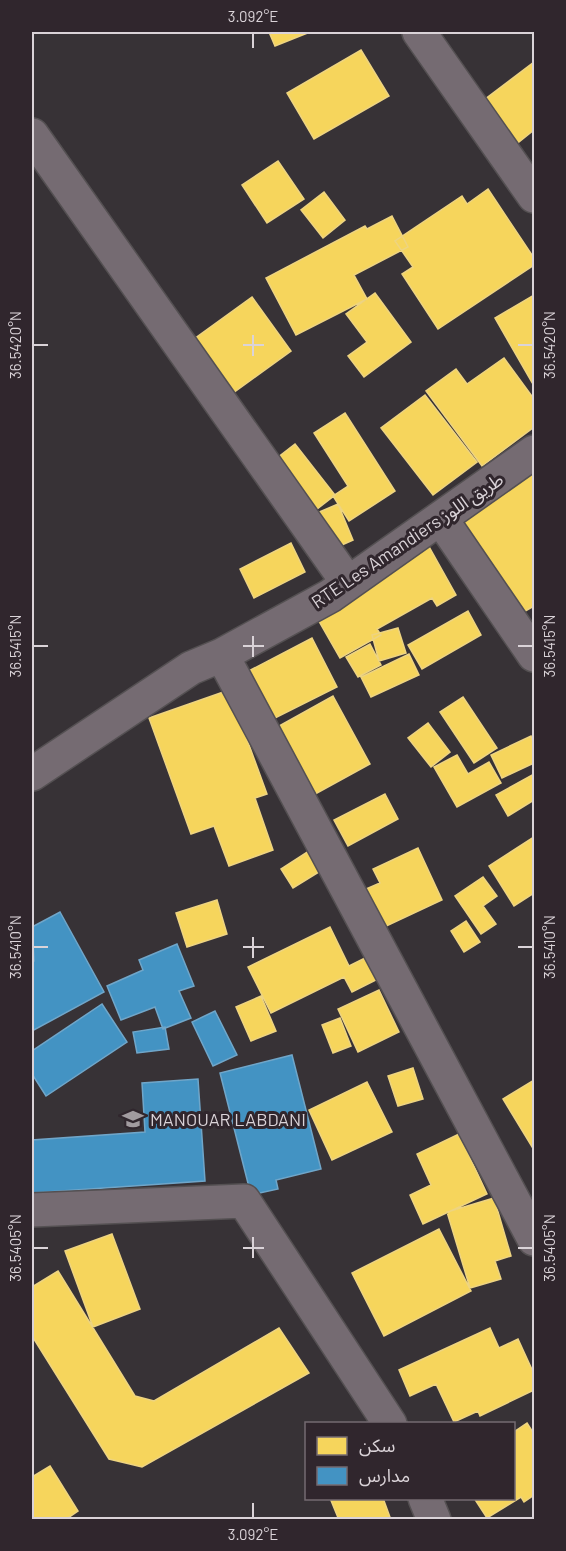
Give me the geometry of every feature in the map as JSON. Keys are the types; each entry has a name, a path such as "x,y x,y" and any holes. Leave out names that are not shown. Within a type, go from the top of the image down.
{"street":[{"path":"419,32 534,196"},
{"path":"32,135 348,583"},
{"name":"RTE Les Amandiers طريق اللوز","path":"32,774 190,668 222,655 348,583 534,452"},
{"path":"441,519 534,655"},
{"path":"222,655 534,1239"},
{"path":"32,1210 244,1202 389,1422"},
{"path":"426,1500 434,1520"}],"building: سكن":[{"path":"269,32 310,32 275,46"},
{"path":"361,50 389,96 314,139 287,93"},
{"path":"534,62 534,130 514,146 480,103"},
{"path":"278,161 304,199 267,223 242,185"},
{"path":"488,189 534,258 534,265 438,329 402,274 413,267 395,241 462,196 467,204"},
{"path":"324,192 345,220 323,238 301,210"},
{"path":"392,216 408,247 354,275 367,299 296,335 266,278 365,226 367,229"},
{"path":"375,293 411,342 364,377 348,356 367,342 346,314"},
{"path":"534,295 534,386 495,318"},
{"path":"252,297 291,351 222,401 183,347"},
{"path":"504,358 534,399 534,427 482,466 426,391 456,369 467,384"},
{"path":"425,395 477,462 433,495 381,428"},
{"path":"345,413 395,491 349,521 333,496 348,486 314,433"},
{"path":"295,444 335,495 312,513 272,462"},
{"path":"534,467 534,606 515,617 458,513"},
{"path":"338,504 353,540 326,552 310,516"},
{"path":"291,543 305,572 254,598 240,569"},
{"path":"427,543 456,595 437,606 432,598 377,629 381,635 340,658 312,609"},
{"path":"468,611 481,635 422,669 408,645"},
{"path":"398,628 406,653 379,661 372,635"},
{"path":"312,638 337,687 265,723 241,675"},
{"path":"370,644 381,665 358,677 346,657"},
{"path":"409,654 419,675 371,697 361,677"},
{"path":"229,690 267,794 255,798 273,850 229,866 214,826 191,834 149,718"},
{"path":"333,696 370,764 308,798 270,731"},
{"path":"463,697 497,748 474,763 440,712"},
{"path":"428,723 450,752 431,767 408,738"},
{"path":"531,736 534,745 534,763 502,778 491,755"},
{"path":"457,755 468,774 489,762 501,783 457,807 434,767"},
{"path":"534,774 534,800 508,816 496,795"},
{"path":"385,794 398,819 348,846 334,820"},
{"path":"534,837 534,893 514,906 489,866"},
{"path":"315,847 327,867 293,888 281,869"},
{"path":"418,848 442,900 382,928 364,890 380,883 373,869"},
{"path":"483,877 497,896 483,906 496,924 481,934 455,896"},
{"path":"217,900 227,934 187,947 176,913"},
{"path":"466,921 480,942 464,952 451,931"},
{"path":"330,927 349,966 373,954 384,976 352,992 344,977 271,1013 248,967"},
{"path":"379,990 399,1032 358,1052 338,1009"},
{"path":"261,996 276,1031 251,1041 236,1007"},
{"path":"340,1018 351,1046 333,1053 322,1025"},
{"path":"413,1068 423,1099 398,1106 388,1076"},
{"path":"534,1080 534,1150 503,1099"},
{"path":"367,1082 392,1132 332,1160 309,1110"},
{"path":"459,1134 487,1194 423,1224 410,1195 431,1185 417,1154"},
{"path":"494,1198 511,1256 495,1261 501,1279 470,1288 447,1212"},
{"path":"439,1229 471,1291 384,1336 352,1273"},
{"path":"112,1234 140,1309 93,1327 65,1251"},
{"path":"58,1271 135,1396 154,1401 279,1328 309,1373 142,1467 109,1459 32,1336 32,1287"},
{"path":"490,1328 499,1348 518,1339 534,1374 534,1390 480,1416 478,1411 454,1422 436,1384 410,1396 399,1370"},
{"path":"527,1423 534,1434 534,1495 524,1502 521,1497 487,1518 475,1500 515,1500 515,1431"},
{"path":"50,1466 78,1511 65,1520 32,1520 32,1477"},
{"path":"331,1500 384,1500 391,1520 339,1520"}],"building: مدارس":[{"path":"60,912 104,992 32,1031 32,962 34,961 32,927"},
{"path":"177,944 194,986 179,991 191,1018 163,1029 155,1007 121,1020 107,986 143,970 139,960"},
{"path":"102,1004 127,1042 46,1096 32,1074 32,1051"},
{"path":"215,1011 237,1055 213,1066 192,1022"},
{"path":"165,1027 169,1049 137,1053 133,1032"},
{"path":"292,1055 321,1169 276,1180 278,1189 251,1195 220,1073"},
{"path":"198,1079 205,1181 32,1193 32,1140 145,1132 142,1083"}],"place":[{"name":"MANOUAR LABDANI","path":"133,1119"}]}
